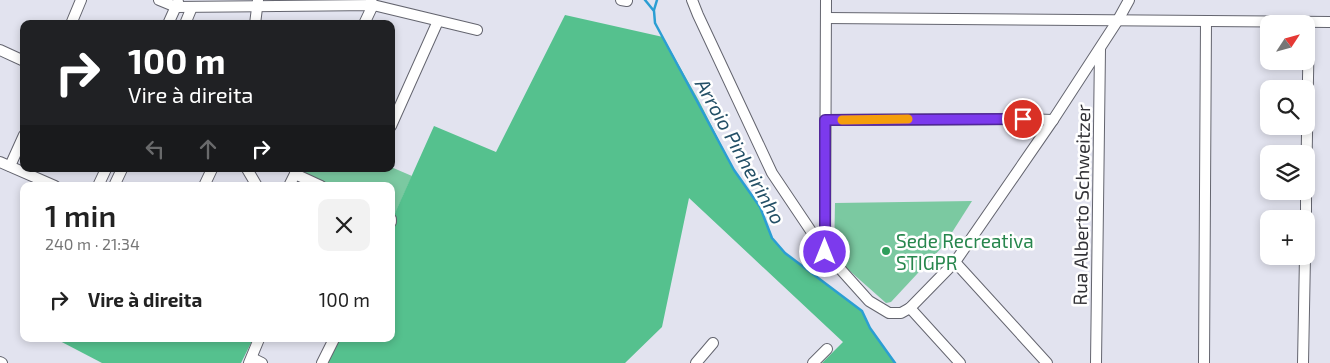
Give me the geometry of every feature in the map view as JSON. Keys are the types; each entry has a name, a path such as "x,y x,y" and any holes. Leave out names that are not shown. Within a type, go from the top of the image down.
{"street":[{"path":"73,20 81,0"},
{"path":"158,0 192,7 257,3 372,3 477,30"},
{"path":"692,0 772,172 825,252 869,301 889,313 901,313 910,308 954,262 1053,120 1129,0"},
{"path":"825,252 826,0"},
{"path":"255,20 257,3"},
{"path":"366,20 372,3"},
{"path":"170,20 177,4"},
{"path":"187,20 192,7"},
{"path":"826,18 1260,22"},
{"path":"395,117 438,21"},
{"path":"1204,363 1206,21"},
{"path":"1315,22 1330,22"},
{"name":"Rua Alberto Schweitzer","path":"1096,363 1100,48"},
{"path":"0,50 20,59"},
{"path":"1307,145 1308,70"},
{"path":"825,120 1053,120"},
{"path":"10,166 20,144"},
{"path":"0,162 20,170"},
{"path":"24,172 46,182"},
{"path":"299,172 315,182"},
{"path":"954,262 1047,363"},
{"path":"1303,363 1305,265"},
{"path":"910,308 960,363"},
{"path":"258,342 251,361 262,363"},
{"path":"322,363 332,342"},
{"path":"696,363 714,343"},
{"path":"813,363 827,349"}],"green space":[{"path":"565,15 663,37 699,101 734,170 760,207 772,238 785,253 862,311 870,328 895,363 822,363 843,342 689,198 662,327 625,363 322,363 332,342 395,342 395,213 434,126 496,152"},
{"path":"395,169 412,176 395,214 395,182 323,182 302,172 395,172"},
{"name":"Sede Recreativa STIGPR","path":"972,201 944,245 891,302 886,303 834,257 835,203"},
{"path":"62,342 252,342 241,363 102,363"}],"waterway":[{"name":"Arroio Pinheirinho","path":"645,0 654,11 655,23 734,170 760,207 772,238 785,253 862,311 870,328 895,363"},
{"path":"654,10 657,0"}],"slow traffic":[{"path":"842,120 908,119"}],"place":[{"name":"Sede Recreativa STIGPR","path":"886,251"}],"route":[{"path":"825,252 825,120 1023,119"}]}
